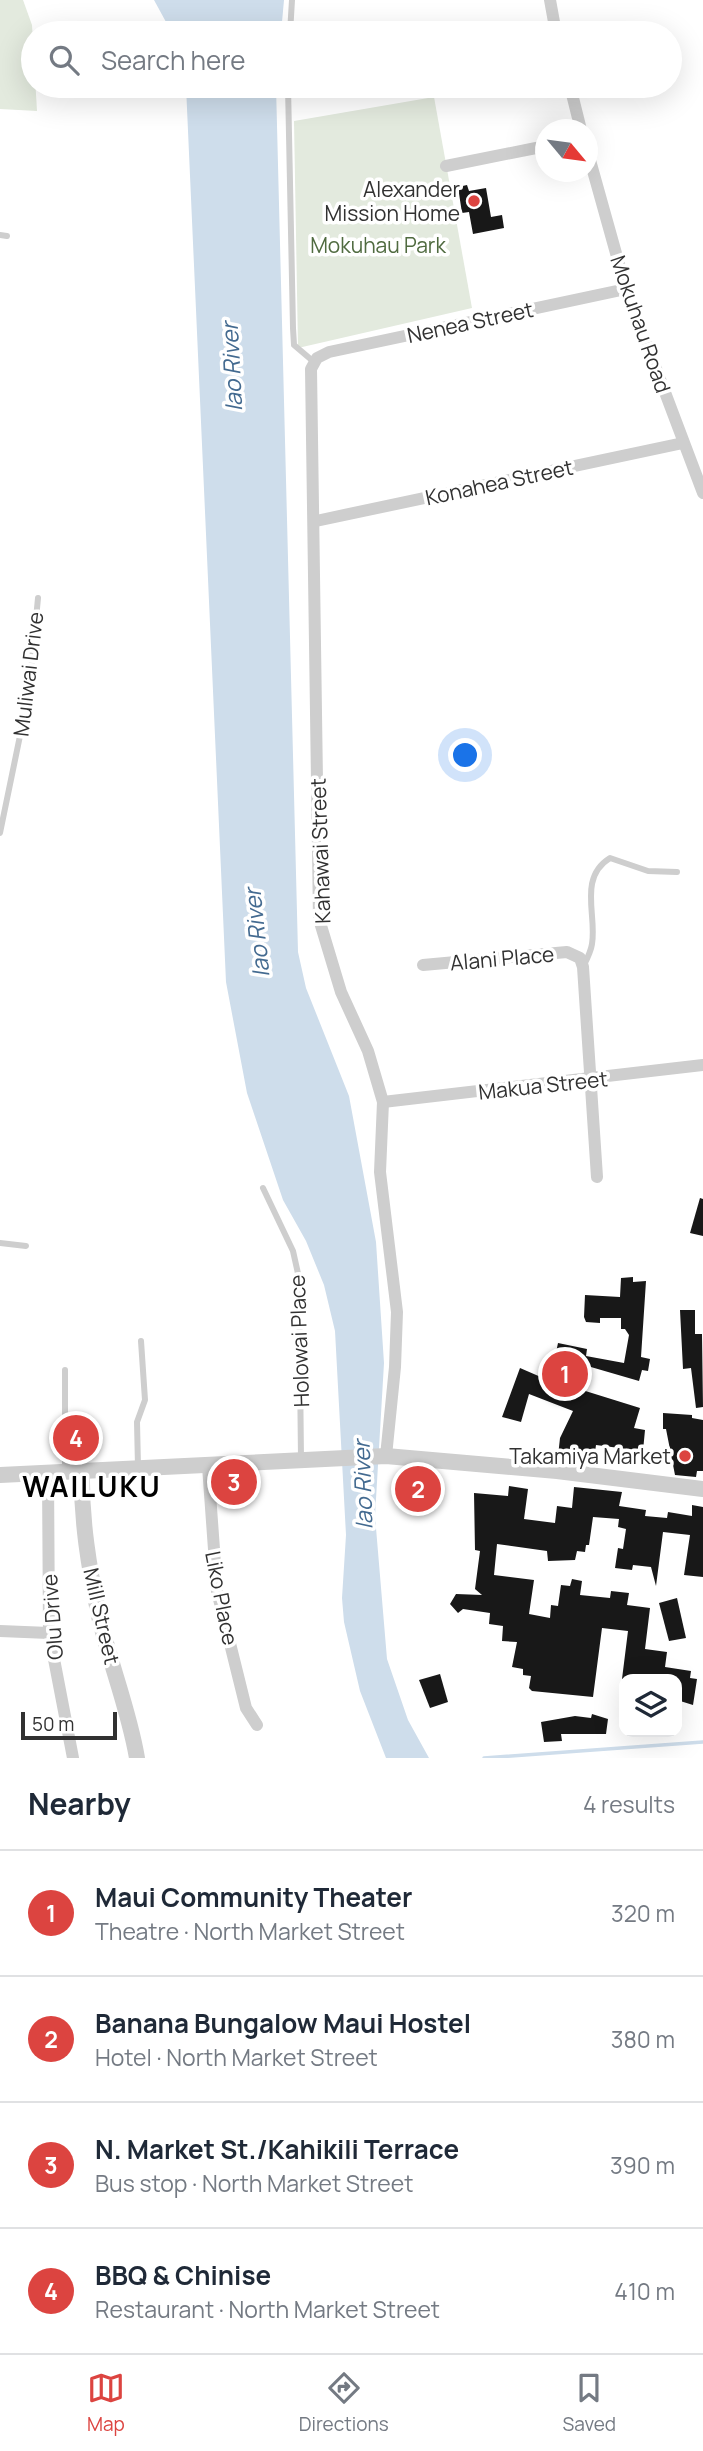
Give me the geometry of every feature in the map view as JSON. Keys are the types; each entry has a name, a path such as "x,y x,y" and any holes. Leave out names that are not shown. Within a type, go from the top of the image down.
{"street":[{"path":"550,0 554,21"},
{"path":"573,98 578,119"},
{"path":"446,166 535,148"},
{"name":"Mokuhau Road","path":"595,182 626,289 703,493"},
{"name":"Nenea Street","path":"315,361 329,352 626,289"},
{"name":"Kahawai Street","path":"315,361 311,377 316,521 319,919 341,992 368,1051 383,1102 380,1172 397,1312 395,1367 386,1456"},
{"name":"Konahea Street","path":"316,521 683,443"},
{"name":"Alani Place","path":"423,965 567,952 581,962"},
{"path":"581,962 592,1080 597,1177"},
{"name":"Makua Street","path":"383,1102 592,1080 703,1065"},
{"path":"0,1475 386,1456 557,1471 703,1489"},
{"name":"Liko Place","path":"208,1466 217,1591 246,1708 257,1725"},
{"name":"Mill Street","path":"74,1472 99,1617 137,1758"},
{"name":"Olu Drive","path":"48,1474 49,1633 73,1758"},
{"path":"0,1631 49,1633"}],"lane":[{"path":"291,21 292,0"},
{"path":"288,98 294,345 315,361"},
{"name":"Muliwai Drive","path":"0,833 29,692 38,598"},
{"path":"581,962 592,944 590,897 599,865 610,858 648,871 677,872"},
{"name":"Holowai Place","path":"263,1188 293,1251 299,1278 301,1459"},
{"path":"0,1243 26,1246"},
{"path":"138,1469 137,1422 145,1400 141,1341"},
{"path":"65,1370 74,1472"}],"green space":[{"path":"0,0 23,0 31,21 21,21 21,98 36,98 37,111 0,109"},
{"name":"Mokuhau Park","path":"434,98 472,308 298,348 294,121"}],"water":[{"path":"154,0 284,0 282,21 165,21"},
{"name":"Iao River","path":"187,98 276,98 298,952 306,988 349,1096 376,1242 384,1363 375,1516 387,1659 408,1720 429,1758 386,1758 360,1691 344,1622 342,1598 346,1535 335,1331 324,1285 306,1241 283,1200 247,1093 226,982"}],"building":[{"name":"Alexander Mission Home","path":"467,185 469,191 486,188 491,217 502,215 504,228 473,234 469,212 462,213 458,187"},
{"path":"700,1198 703,1199 703,1236 690,1233"},
{"path":"633,1277 633,1282 646,1281 641,1357 650,1359 648,1371 642,1370 639,1381 584,1365 579,1389 640,1408 634,1428 645,1430 643,1451 596,1445 594,1460 558,1456 560,1438 573,1411 529,1394 521,1422 502,1417 520,1368 550,1381 558,1343 587,1349 586,1356 624,1363 629,1335 625,1329 621,1329 621,1318 600,1318 600,1323 586,1322 585,1295 620,1297 621,1278"},
{"path":"680,1310 695,1310 695,1334 702,1334 703,1407 696,1408 691,1368 683,1369"},
{"path":"663,1413 692,1415 692,1418 703,1420 703,1471 697,1471 696,1477 675,1475 666,1429 663,1429"},
{"path":"396,1474 439,1475 438,1502 395,1501"},
{"path":"509,1486 528,1489 524,1519 555,1523 557,1506 572,1508 574,1487 622,1492 619,1506 646,1510 645,1516 667,1518 668,1512 692,1516 692,1505 703,1507 703,1577 684,1575 690,1535 663,1532 656,1586 651,1567 633,1565 632,1570 615,1568 618,1548 623,1549 626,1529 618,1527 619,1519 593,1517 589,1545 586,1545 585,1552 577,1551 575,1560 548,1561 547,1551 497,1544 494,1575 534,1580 529,1614 550,1618 551,1605 558,1606 561,1585 570,1586 572,1579 582,1581 580,1595 610,1598 611,1591 629,1593 627,1605 650,1608 645,1649 667,1652 665,1667 691,1671 690,1678 697,1679 693,1705 682,1702 682,1674 623,1674 628,1631 602,1628 593,1697 532,1691 529,1688 531,1676 523,1675 523,1669 512,1667 517,1642 502,1641 503,1626 489,1624 490,1613 463,1609 458,1613 450,1604 456,1594 482,1595 475,1589 480,1551 475,1550 474,1493 508,1496"},
{"path":"677,1598 686,1638 669,1641 659,1603"},
{"path":"440,1674 448,1702 430,1708 419,1680"},
{"path":"592,1714 608,1719 606,1734 561,1734 562,1741 544,1742 541,1722 575,1716 591,1718"}],"waterway":[{"path":"484,1758 703,1742"}],"place":[{"name":"Alexander Mission Home","path":"474,201"},
{"name":"Maui Community Theater","path":"565,1374"},
{"name":"BBQ & Chinise","path":"76,1438"},
{"name":"Takamiya Market","path":"685,1456"},
{"name":"N. Market St./Kahikili Terrace","path":"234,1482"},
{"name":"Banana Bungalow Maui Hostel","path":"418,1489"}],"district":[{"name":"WAILUKU","path":"92,1486"}]}
